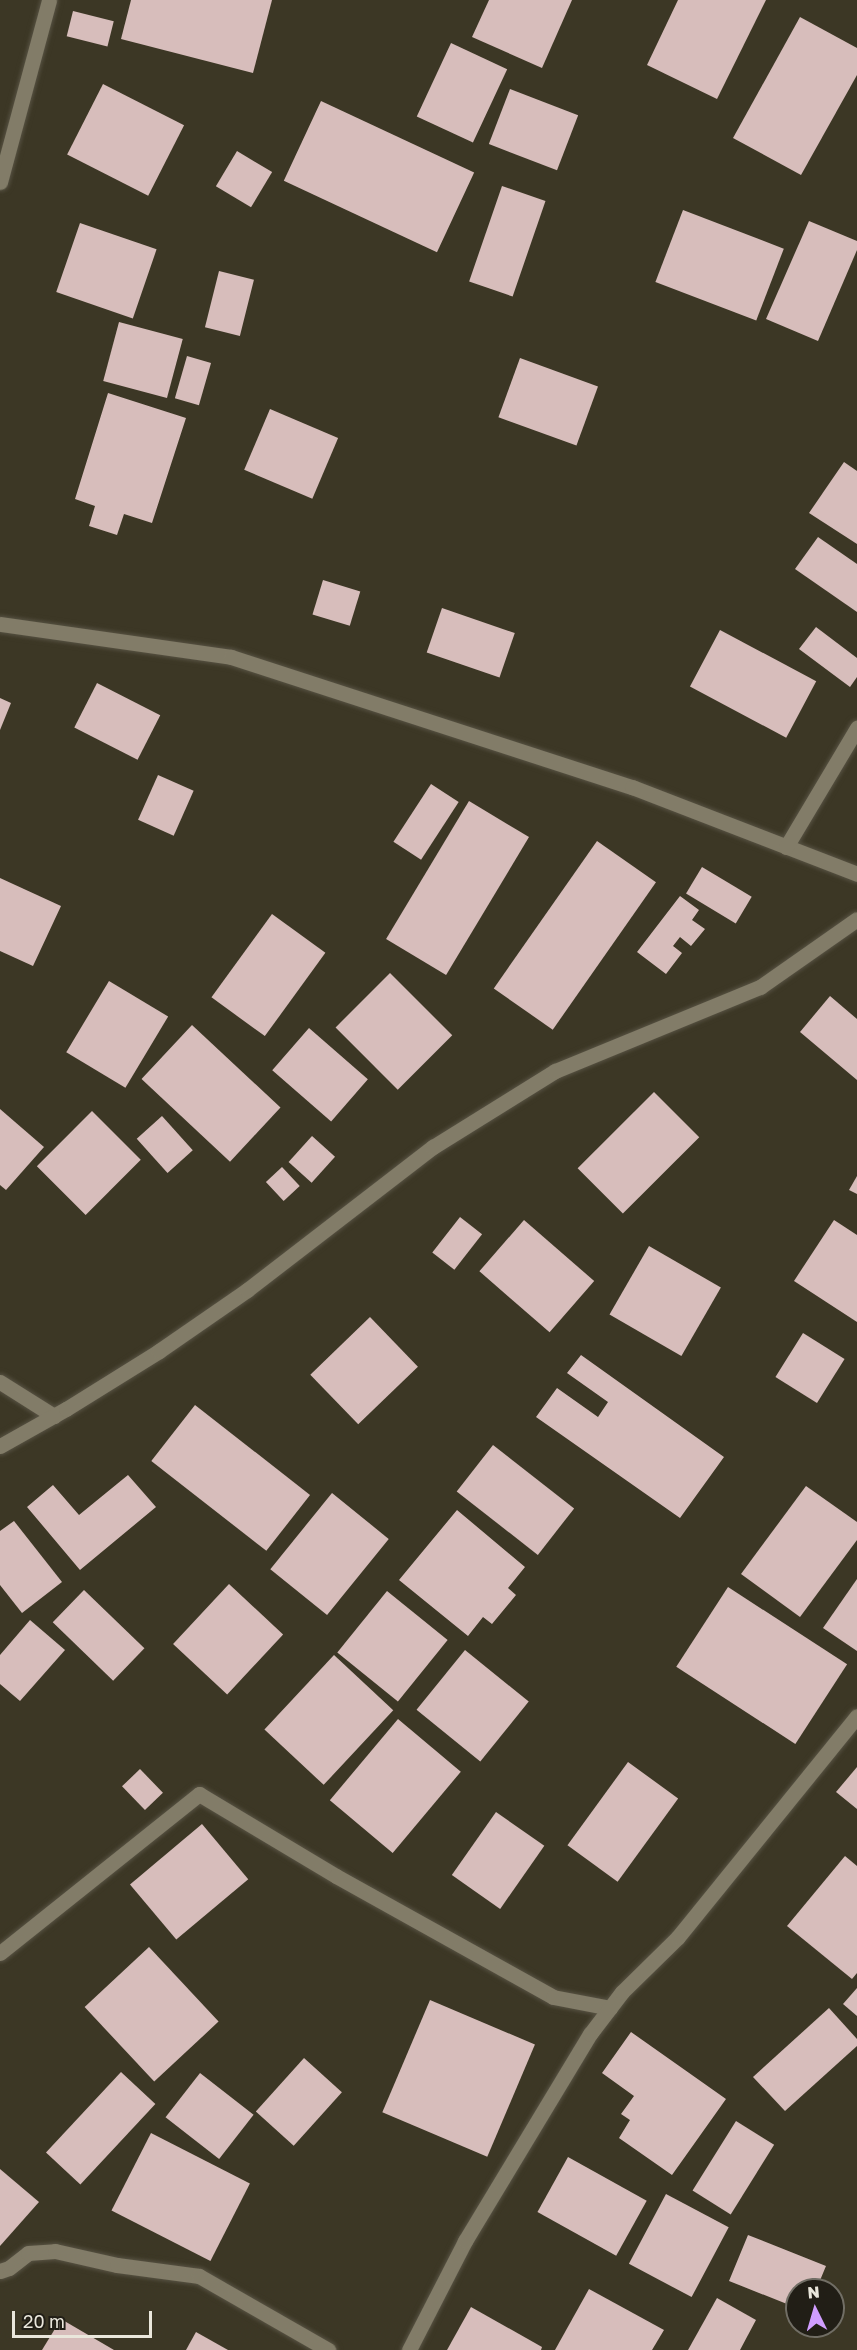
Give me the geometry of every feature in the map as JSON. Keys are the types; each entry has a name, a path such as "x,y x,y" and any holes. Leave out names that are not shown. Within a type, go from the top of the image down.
{"street":[{"path":"0,182 50,0"},
{"path":"0,624 231,657 632,787 857,874"},
{"path":"786,847 857,728"},
{"path":"0,1446 54,1416 159,1351 247,1290 433,1148 555,1071 760,987 857,918"},
{"path":"0,1382 54,1416"},
{"path":"410,2350 465,2241 590,2034 610,2008 678,1937 857,1716"},
{"path":"0,1953 199,1794 336,1876 553,1997 610,2008"},
{"path":"0,2271 9,2268 28,2253 55,2252 117,2265 199,2276 328,2350"}],"building":[{"path":"131,0 272,0 253,73 121,39"},
{"path":"489,0 572,0 542,68 472,37"},
{"path":"678,0 766,0 717,99 647,65"},
{"path":"73,11 114,21 107,46 67,36"},
{"path":"800,17 857,48 857,75 801,175 733,138"},
{"path":"451,43 507,69 473,143 417,116"},
{"path":"103,84 184,125 148,196 67,154"},
{"path":"510,89 578,115 557,170 489,144"},
{"path":"321,101 474,172 437,252 284,181"},
{"path":"237,151 272,172 251,207 216,186"},
{"path":"502,186 545,201 513,296 469,281"},
{"path":"683,210 784,249 756,321 655,282"},
{"path":"809,221 857,241 857,250 818,341 766,319"},
{"path":"80,223 157,249 133,318 56,292"},
{"path":"219,271 254,280 240,336 205,327"},
{"path":"119,322 183,339 167,398 103,381"},
{"path":"187,356 211,363 199,405 175,398"},
{"path":"520,358 598,386 576,446 498,417"},
{"path":"108,393 186,418 152,523 124,514 117,535 89,526 95,506 75,499"},
{"path":"270,409 338,438 312,499 244,470"},
{"path":"844,462 857,471 857,544 809,513"},
{"path":"818,537 857,564 857,612 795,569"},
{"path":"323,580 360,591 350,626 312,614"},
{"path":"442,608 515,633 500,678 427,652"},
{"path":"816,627 857,658 857,677 850,687 799,649"},
{"path":"720,630 816,681 786,738 690,687"},
{"path":"97,683 160,715 138,760 74,728"},
{"path":"0,698 11,703 0,730"},
{"path":"158,775 194,791 174,836 138,820"},
{"path":"431,784 459,802 421,860 393,842"},
{"path":"469,801 529,837 446,975 386,939"},
{"path":"597,841 656,882 553,1030 494,988"},
{"path":"702,867 752,897 736,923 686,894"},
{"path":"0,878 61,906 33,966 0,951"},
{"path":"680,896 699,910 692,920 705,929 691,946 680,937 673,946 682,953 666,974 637,952"},
{"path":"272,914 325,953 265,1036 211,997"},
{"path":"390,973 452,1035 398,1090 336,1027"},
{"path":"109,981 168,1017 125,1088 66,1052"},
{"path":"830,996 857,1019 857,1080 800,1032"},
{"path":"192,1025 280,1108 230,1162 142,1079"},
{"path":"309,1028 368,1079 331,1121 272,1070"},
{"path":"654,1092 699,1137 623,1214 578,1168"},
{"path":"0,1109 44,1147 6,1190 0,1185"},
{"path":"92,1111 141,1160 86,1215 37,1166"},
{"path":"162,1116 193,1150 168,1173 137,1139"},
{"path":"312,1136 335,1157 312,1183 289,1162"},
{"path":"282,1167 300,1186 284,1201 266,1182"},
{"path":"857,1176 857,1194 849,1190"},
{"path":"460,1217 482,1234 454,1270 432,1252"},
{"path":"524,1220 594,1281 550,1332 479,1271"},
{"path":"834,1220 857,1235 857,1322 794,1281"},
{"path":"649,1246 721,1288 681,1356 610,1314"},
{"path":"370,1317 418,1367 358,1424 310,1375"},
{"path":"803,1333 845,1359 817,1403 775,1377"},
{"path":"581,1355 724,1457 680,1518 536,1417 557,1388 598,1417 608,1402 567,1373"},
{"path":"195,1405 310,1495 266,1551 151,1461"},
{"path":"493,1445 574,1508 538,1555 457,1491"},
{"path":"128,1475 156,1507 80,1570 27,1507 53,1485 79,1515"},
{"path":"806,1486 857,1522 857,1540 800,1617 741,1574"},
{"path":"332,1493 389,1539 327,1615 270,1569"},
{"path":"457,1510 525,1567 508,1588 516,1595 492,1624 483,1617 468,1636 399,1580"},
{"path":"14,1521 62,1582 22,1613 0,1585 0,1531"},
{"path":"857,1579 857,1651 823,1628"},
{"path":"229,1584 283,1634 227,1694 173,1644"},
{"path":"728,1587 847,1664 795,1744 676,1667"},
{"path":"84,1590 144,1648 113,1681 53,1622"},
{"path":"387,1591 448,1640 398,1701 337,1652"},
{"path":"30,1620 65,1650 20,1701 0,1684 0,1655"},
{"path":"465,1650 529,1702 480,1761 417,1710"},
{"path":"334,1655 393,1710 324,1785 264,1730"},
{"path":"398,1719 461,1772 393,1853 330,1800"},
{"path":"628,1762 678,1798 618,1882 567,1845"},
{"path":"857,1767 857,1809 836,1792"},
{"path":"140,1769 163,1793 145,1810 122,1786"},
{"path":"496,1812 544,1846 500,1909 452,1875"},
{"path":"202,1824 248,1879 176,1940 130,1884"},
{"path":"845,1856 857,1866 857,1973 852,1979 787,1926"},
{"path":"149,1947 219,2022 154,2082 85,2007"},
{"path":"857,1988 857,2016 843,2004"},
{"path":"430,2000 535,2045 487,2157 382,2112"},
{"path":"829,2008 857,2039 857,2046 785,2111 753,2077"},
{"path":"631,2032 726,2099 672,2175 619,2138 630,2120 621,2114 634,2096 602,2073"},
{"path":"304,2058 342,2092 294,2146 256,2112"},
{"path":"121,2072 155,2104 80,2185 46,2152"},
{"path":"200,2073 254,2115 219,2159 166,2117"},
{"path":"736,2121 774,2145 731,2214 693,2191"},
{"path":"151,2133 250,2183 210,2261 112,2211"},
{"path":"568,2157 647,2201 616,2256 537,2212"},
{"path":"0,2169 39,2202 0,2246"},
{"path":"666,2194 729,2227 692,2297 629,2264"},
{"path":"748,2235 826,2266 821,2278 785,2278 785,2303 729,2281"},
{"path":"589,2289 664,2330 652,2350 555,2350"},
{"path":"717,2298 756,2320 740,2350 688,2350"},
{"path":"471,2307 542,2347 541,2350 447,2350"},
{"path":"61,2319 114,2350 42,2350"},
{"path":"196,2332 228,2350 186,2350"}]}
